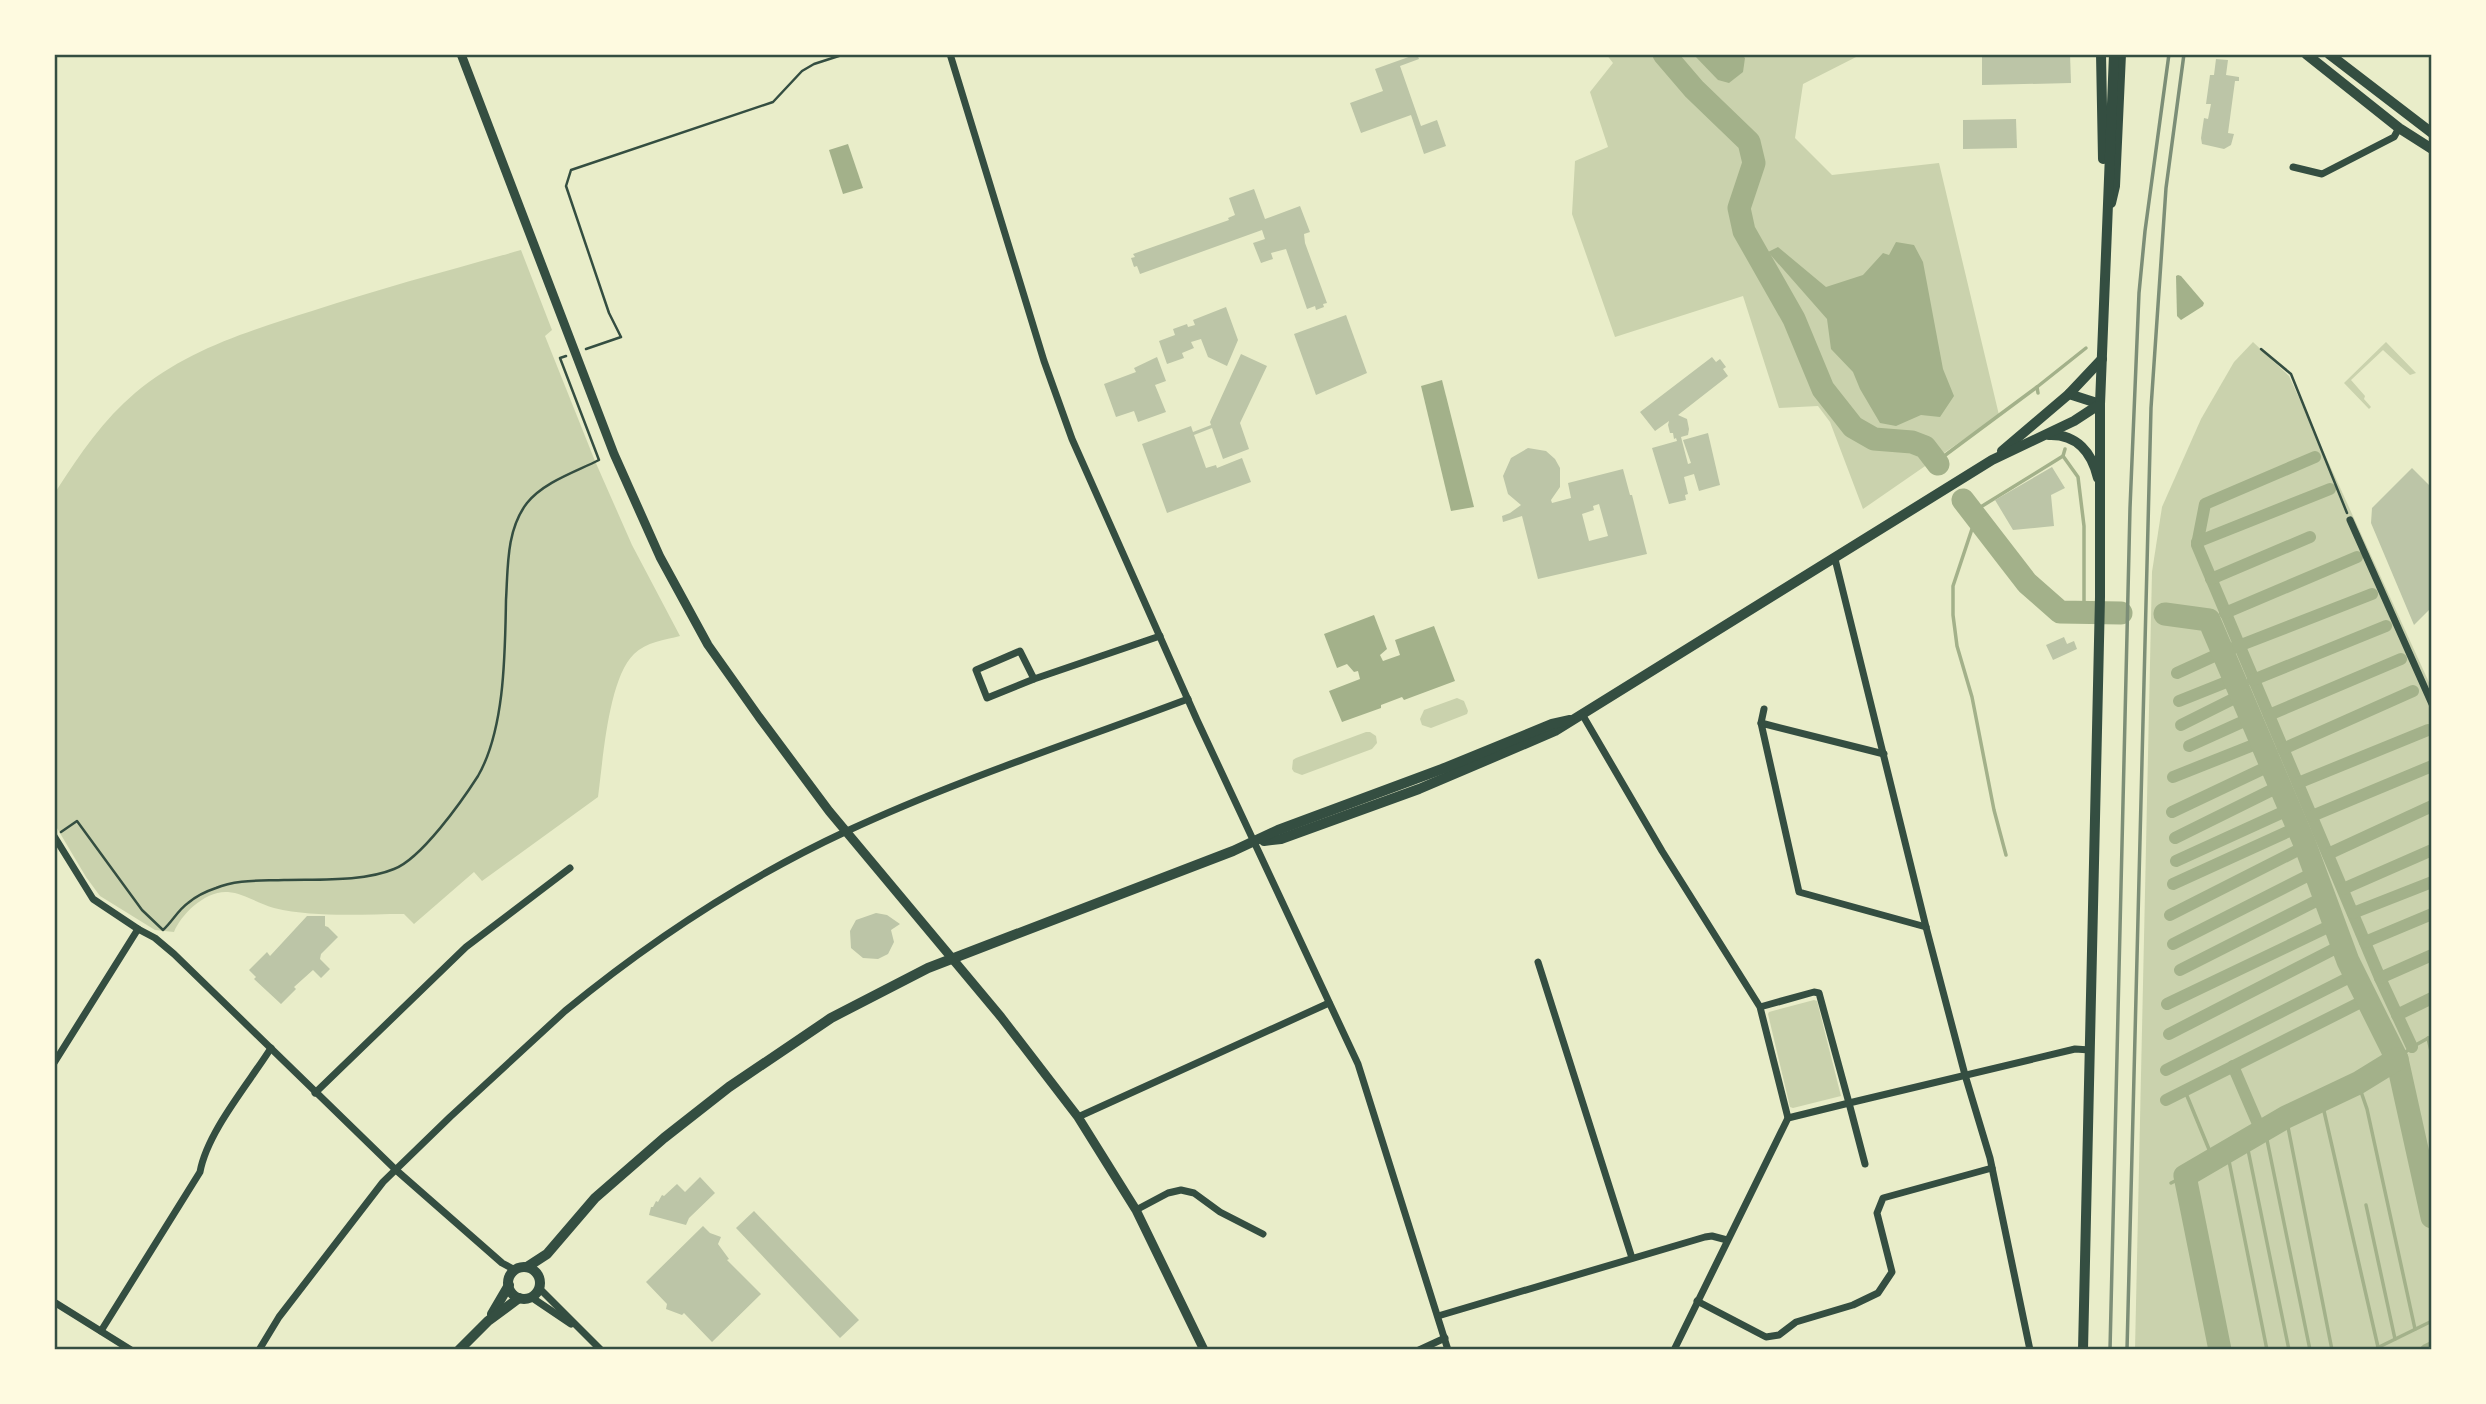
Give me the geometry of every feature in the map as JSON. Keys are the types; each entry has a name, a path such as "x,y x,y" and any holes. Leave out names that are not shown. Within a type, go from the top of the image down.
{"main road":[{"path":"2101,54 2103,180 2108,217"},
{"path":"2083,1350 2099,629 2098,482 2114,54"},
{"path":"2108,217 2115,186 2121,54"},
{"path":"2306,54 2399,128 2432,149"},
{"path":"2329,54 2432,133"},
{"path":"1992,460 2069,394 2102,359"},
{"path":"2069,394 2100,404"},
{"path":"488,1321 512,1277 547,1254 595,1198 664,1138 729,1087 831,1018 928,968 1254,842 1300,821 1442,769 1552,724 1570,720 1992,460 2074,421 2100,404"},
{"path":"2041,435 2060,435 2078,443 2091,457 2098,482"},
{"path":"459,1350 488,1321 519,1298 531,1297 539,1288 538,1276 547,1254"},
{"path":"527,1268 538,1276"},
{"path":"512,1277 512,1293 519,1298"}],"street":[{"path":"461,54 614,454 660,557 708,645 845,832 1001,1017 1078,1117 1136,1210 1203,1350"},
{"path":"950,54 1044,362 1072,439 1188,699 1357,1064 1448,1350"},
{"path":"2293,167 2322,174 2394,137 2399,128"},
{"path":"2350,520 2432,704"},
{"path":"1835,559 1926,927 1992,1168 2030,1350"},
{"path":"1034,679 1020,650 976,670 987,698 1160,636"},
{"path":"259,1350 279,1317 350,1223 396,1170 450,1117 593,989 702,911 845,832 939,793 1188,699"},
{"path":"1764,709 1761,723 1799,892 1926,927"},
{"path":"1582,714 1662,851 1760,1007 1788,1118 1674,1350"},
{"path":"1761,723 1884,754"},
{"path":"54,836 93,899 155,938 174,954 396,1170 502,1263 512,1277"},
{"path":"315,1093 466,947 570,868"},
{"path":"54,1063 138,929"},
{"path":"1538,962 1632,1258"},
{"path":"1760,1007 1814,992 1819,993 1865,1164"},
{"path":"1078,1117 1329,1003"},
{"path":"101,1331 200,1172 203,1155 212,1139 271,1048"},
{"path":"1788,1118 2074,1049 2090,1050"},
{"path":"1697,1301 1766,1337 1779,1335 1796,1322 1853,1305 1878,1293 1892,1272 1877,1213 1883,1198 1992,1168"},
{"path":"1136,1210 1168,1193 1194,1193 1220,1212 1263,1234"},
{"path":"1438,1316 1705,1237 1727,1240"},
{"path":"539,1288 601,1350"},
{"path":"531,1297 586,1335"},
{"path":"54,1301 131,1350"},
{"path":"1419,1350 1445,1338"}],"path":[{"path":"54,836 77,821 142,910 163,930 188,902 218,887 243,881 335,879 369,875 394,869 412,859 434,835 477,776 492,747 505,652 508,562 514,528 526,504 541,490 598,460 560,358 621,337 609,313 566,186 570,170 773,102 802,71 845,54"},
{"path":"2262,349 2291,374 2350,520"}],"shaded area":[{"path":"1606,54 1862,54 1803,84 1795,138 1832,175 1939,163 1999,415 1863,509 1830,422 1818,406 1779,408 1743,296 1615,337 1572,214 1575,161 1608,147 1590,92 1613,63"},
{"path":"1693,54 1741,54 1745,58 1743,72 1729,83 1718,80"},
{"path":"848,144 863,188 843,194 829,150"},
{"path":"1896,242 1914,245 1923,262 1943,369 1954,396 1940,417 1921,415 1896,426 1880,423 1853,372 1831,349 1827,319 1768,252 1778,247 1826,287 1863,275 1883,253 1889,255"},
{"path":"521,250 552,330 545,336 595,461 632,545 680,636 644,647 634,654 625,666 608,721 598,797 482,881 474,872 414,924 404,914 306,913 274,908 239,894 220,892 195,904 174,932 155,930 100,896 54,823 54,494 93,438 124,403 155,378 197,353 242,334 338,303"},
{"path":"2178,275 2204,303 2181,320 2177,316"},
{"path":"2253,342 2289,376 2432,689 2432,1350 2135,1350 2152,572 2162,507 2201,419 2234,362"},
{"path":"2386,342 2416,373 2410,375 2383,350 2351,380 2365,396 2364,399 2371,407 2369,409 2344,383"},
{"path":"1442,380 1474,507 1451,511 1421,386"},
{"path":"1374,615 1387,649 1380,655 1383,661 1400,655 1395,640 1434,626 1455,681 1404,700 1402,697 1342,722 1329,691 1360,679 1358,671 1354,672 1347,664 1337,668 1324,634"},
{"path":"1457,698 1464,701 1467,714 1431,728 1422,725 1420,719 1424,710"},
{"path":"1366,732 1376,736 1377,743 1372,749 1302,775 1292,769 1293,760 1296,758"},
{"path":"1817,1001 1841,1096 1793,1108 1790,1107 1768,1014"}],"building":[{"path":"1417,54 1419,59 1400,66 1421,126 1437,120 1446,146 1424,154 1411,115 1361,133 1350,103 1383,91 1375,69"},
{"path":"1982,54 2070,54 2071,83 1982,85"},
{"path":"2216,59 2228,60 2226,75 2239,77 2239,81 2235,81 2228,133 2234,134 2231,145 2224,149 2202,144 2201,138 2204,118 2208,119 2211,104 2206,104 2210,75 2214,75"},
{"path":"2016,119 2017,148 1963,149 1963,120"},
{"path":"1254,189 1265,219 1300,206 1310,232 1304,234 1305,243 1327,303 1323,304 1324,307 1307,309 1286,249 1271,253 1273,259 1261,263 1253,243 1265,239 1262,230 1140,274 1137,266 1134,267 1131,258 1135,257 1133,254 1229,220 1228,218 1235,215 1229,198"},
{"path":"1226,307 1238,340 1227,366 1208,357 1201,339 1191,342 1194,348 1182,353 1184,358 1167,364 1159,341 1175,335 1173,329 1187,324 1188,327 1195,325 1193,320"},
{"path":"1346,315 1367,373 1316,395 1294,334"},
{"path":"1241,354 1267,366 1240,423 1249,449 1223,459 1212,428 1194,435 1206,468 1216,465 1217,468 1242,458 1251,482 1167,513 1142,444 1191,426 1193,432 1211,425"},
{"path":"1157,357 1166,381 1155,385 1166,412 1138,422 1134,411 1116,417 1104,384 1136,372 1134,368"},
{"path":"1712,357 1716,362 1720,359 1728,376 1678,415 1687,419 1688,435 1681,437 1688,464 1691,463 1683,440 1708,433 1720,485 1699,491 1694,474 1684,477 1688,494 1685,495 1686,500 1669,504 1652,448 1677,441 1673,433 1670,433 1669,421 1655,431 1640,412"},
{"path":"1528,448 1546,451 1555,459 1560,468 1560,487 1551,500 1552,503 1571,498 1568,483 1623,469 1647,554 1538,579 1522,516 1503,522 1502,516 1521,505 1508,494 1503,476 1511,458","holes":["1599,504 1608,536 1589,541 1582,514 1594,510 1593,506"]},
{"path":"2052,467 2065,488 2051,495 2054,526 2013,530 1995,500"},
{"path":"2412,468 2432,488 2432,610 2414,625 2371,523 2372,508"},
{"path":"2064,637 2067,644 2074,641 2077,649 2053,660 2046,645"},
{"path":"876,913 887,915 900,924 891,930 894,942 888,954 878,959 863,958 851,948 850,931 856,920"},
{"path":"307,916 325,916 325,926 338,937 321,954 320,959 330,969 321,978 313,970 294,987 296,989 281,1004 254,979 256,977 249,970 267,952 270,956"},
{"path":"700,1177 715,1193 689,1218 686,1225 649,1215 651,1207 662,1195 677,1184 685,1192"},
{"path":"754,1211 859,1320 840,1338 736,1228"},
{"path":"703,1226 710,1233 721,1237 718,1244 729,1259 727,1260 761,1294 712,1342 684,1313 682,1315 666,1309 667,1304 646,1282"}],"waterway":[{"path":"1664,54 1694,89 1749,142 1754,163 1739,208 1744,231 1794,319 1823,389 1853,427 1874,439 1912,442 1925,447 1938,464"},
{"path":"2037,387 2086,348"},
{"path":"1936,462 2037,387 2038,393"},
{"path":"2065,449 2063,456 2078,477 2084,526 2084,613"},
{"path":"2006,855 1994,810 1972,697 1957,646 1953,586 1979,508 2063,456"},
{"path":"2315,457 2205,504 2197,545 2380,978 2412,1047"},
{"path":"2197,542 2330,489"},
{"path":"1963,500 2027,583 2060,612 2121,613"},
{"path":"2211,579 2310,537"},
{"path":"2225,613 2357,557"},
{"path":"2177,673 2223,652 2372,594"},
{"path":"2165,614 2209,620 2304,842 2348,961 2397,1059 2432,1217"},
{"path":"2253,680 2386,626"},
{"path":"2269,715 2401,659"},
{"path":"2179,701 2234,679"},
{"path":"2283,749 2413,691"},
{"path":"2181,725 2241,695"},
{"path":"2189,746 2251,718"},
{"path":"2298,783 2428,730"},
{"path":"2173,777 2261,742"},
{"path":"2172,812 2271,765"},
{"path":"2312,816 2432,766"},
{"path":"2175,838 2280,786"},
{"path":"2328,854 2432,806"},
{"path":"2176,861 2290,809"},
{"path":"2173,884 2298,827"},
{"path":"2170,915 2306,846"},
{"path":"2343,889 2432,850"},
{"path":"2173,944 2315,872"},
{"path":"2353,913 2432,882"},
{"path":"2180,970 2324,897"},
{"path":"2365,942 2432,914"},
{"path":"2167,1004 2334,924"},
{"path":"2169,1034 2342,945"},
{"path":"2380,978 2432,955"},
{"path":"2166,1070 2354,975"},
{"path":"2397,1015 2432,998"},
{"path":"2166,1100 2367,999"},
{"path":"2397,1059 2432,1036"},
{"path":"2428,1038 2432,1055"},
{"path":"2220,1350 2185,1176 2286,1117 2358,1083 2397,1059"},
{"path":"2233,1066 2261,1131"},
{"path":"2358,1083 2367,1109 2415,1329"},
{"path":"2185,1091 2213,1159"},
{"path":"2321,1098 2378,1347"},
{"path":"2286,1117 2332,1350"},
{"path":"2265,1130 2310,1350"},
{"path":"2246,1140 2289,1350"},
{"path":"2227,1151 2267,1350"},
{"path":"2171,1183 2185,1176"},
{"path":"2366,1205 2395,1339"},
{"path":"2373,1350 2432,1321"},
{"path":"2426,1350 2432,1347"}],"railway":[{"path":"2110,1350 2130,508 2139,293 2169,54"},
{"path":"2127,1350 2151,408 2166,188 2184,54"}]}
